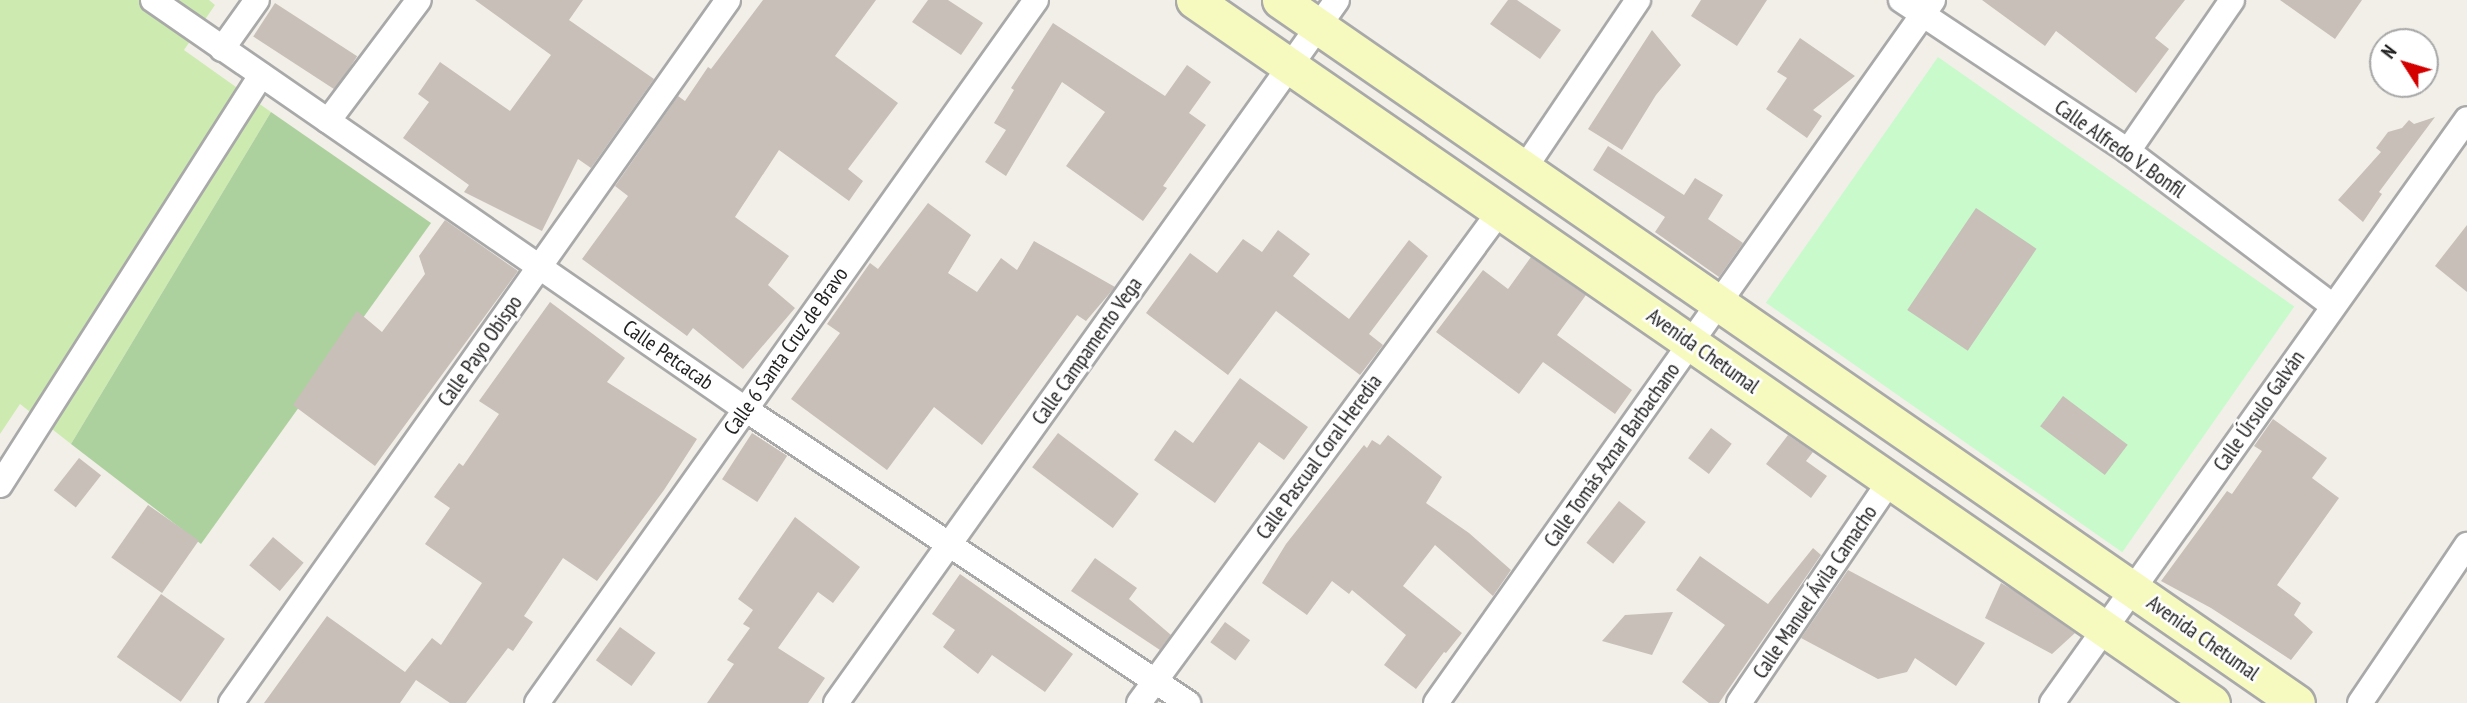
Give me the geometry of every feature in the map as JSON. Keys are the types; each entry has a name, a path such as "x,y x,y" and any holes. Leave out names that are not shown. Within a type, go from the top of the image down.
{"main road":[{"name":"Avenida Chetumal","path":"1194,0 2212,703"},
{"name":"Avenida Chetumal","path":"1280,0 1328,13 1524,169 2297,703"}],"street":[{"name":"Calle Petcacab","path":"153,0 745,409 1188,703"},
{"path":"222,49 257,0"},
{"path":"328,121 419,0"},
{"name":"Calle Payo Obispo","path":"231,703 728,0"},
{"name":"Calle 6 Santa Cruz de Bravo","path":"537,703 1036,0"},
{"path":"1524,169 1638,0"},
{"name":"Calle Alfredo V. Bonfil","path":"1901,0 1928,7 2128,152 2333,306"},
{"path":"2128,152 2232,0"},
{"name":"Calle Tomás Aznar Barbachano","path":"1436,703 1928,7"},
{"name":"Calle Campamento Vega","path":"836,703 1328,13"},
{"path":"0,485 261,75"},
{"name":"Calle Úrsulo Galván","path":"2052,703 2467,119"},
{"name":"Calle Pascual Coral Heredia","path":"1139,703 1500,211"},
{"name":"Calle Manuel Ávila Camacho","path":"1739,703 1891,481"},
{"path":"2360,703 2467,545"}],"green space":[{"path":"0,0 209,0 215,5 184,50 271,112 71,444 20,404 0,434"},
{"path":"1938,57 2294,307 2122,552 1766,303"},
{"path":"271,112 431,223 201,544 71,444"}],"building":[{"path":"475,0 583,0 569,20 654,79 591,168 578,159 542,231 464,192 469,185 403,138 429,102 418,94 440,62 510,111 551,55"},
{"path":"763,0 876,0 835,56 898,103 848,169 863,181 849,201 779,150 735,217 789,256 768,285 795,308 743,369 693,328 687,336 582,259 628,196 615,186 678,96 685,101 708,67 711,69"},
{"path":"928,0 948,0 983,23 961,55 912,22"},
{"path":"1508,0 1517,0 1561,30 1540,59 1490,24"},
{"path":"1701,0 1767,0 1737,46 1691,16"},
{"path":"1982,0 2185,0 2155,38 2169,49 2136,93 2056,31 2045,46"},
{"path":"2280,0 2362,0 2335,39"},
{"path":"275,3 357,56 335,90 253,37"},
{"path":"1053,23 1165,96 1187,65 1211,82 1189,113 1206,125 1163,186 1167,188 1143,221 1066,166 1105,112 1062,82 1006,176 985,162 1006,130 994,123 1014,90 1011,88"},
{"path":"1652,30 1681,65 1656,95 1622,150 1588,129"},
{"path":"1800,38 1855,76 1813,110 1822,116 1807,138 1766,109 1787,78 1777,72"},
{"path":"2435,117 2379,192 2382,194 2363,222 2338,200 2381,152 2376,148 2388,132 2402,128 2409,120 2414,124"},
{"path":"1608,146 1684,195 1695,178 1723,195 1708,219 1743,243 1719,277 1655,232 1665,217 1593,170"},
{"path":"928,203 971,235 948,273 977,292 1001,258 1017,270 1034,241 1115,287 1086,321 1077,315 982,445 934,407 887,470 791,399 840,333 827,324 870,263 878,269"},
{"path":"1976,208 2037,249 1968,351 1907,310"},
{"path":"445,220 518,271 375,466 293,405 357,311 382,332 425,274 419,256"},
{"path":"2467,225 2467,292 2435,266"},
{"path":"1278,230 1310,254 1293,276 1349,319 1409,240 1428,256 1369,334 1383,345 1360,375 1276,311 1228,375 1146,313 1190,253 1217,273 1243,239 1262,252"},
{"path":"1531,257 1586,295 1557,335 1632,390 1615,414 1543,362 1519,394 1436,332 1483,270 1508,289"},
{"path":"550,302 625,358 607,382 697,439 664,490 597,581 563,558 524,616 533,622 513,651 508,648 466,703 450,703 416,680 400,703 264,703 327,616 405,672 432,638 441,645 482,583 425,544 450,508 434,497 459,463 463,466 499,414 479,401"},
{"path":"1240,378 1308,427 1284,460 1259,442 1215,503 1154,460 1175,430 1193,443"},
{"path":"2063,396 2128,445 2105,475 2040,426"},
{"path":"2273,419 2327,458 2312,478 2339,498 2277,585 2301,603 2294,615 2313,632 2291,660 2211,608 2161,581 2227,491 2232,494 2262,451 2254,446"},
{"path":"1711,428 1732,444 1709,474 1688,458"},
{"path":"752,433 787,456 757,502 722,479"},
{"path":"1058,433 1139,494 1113,528 1032,467"},
{"path":"1388,435 1442,477 1426,503 1469,533 1511,570 1493,596 1435,545 1403,586 1462,633 1416,689 1384,665 1406,635 1352,590 1349,594 1332,581 1307,615 1262,583 1286,544 1364,445 1367,448 1372,440 1380,445"},
{"path":"1788,435 1813,452 1806,461 1827,476 1811,498 1766,464"},
{"path":"79,458 101,475 76,508 54,490"},
{"path":"1619,501 1646,522 1613,564 1586,543"},
{"path":"148,505 199,541 162,593 111,557"},
{"path":"795,517 860,567 833,603 818,592 778,648 825,678 808,703 707,703 734,664 727,660 750,628 743,624 753,610 738,599"},
{"path":"273,537 304,563 280,591 249,565"},
{"path":"1813,548 1821,555 1719,703 1709,703 1682,682 1725,625 1676,590 1700,556 1768,604"},
{"path":"1095,558 1137,588 1129,599 1171,635 1160,650 1071,591"},
{"path":"1848,570 1985,643 1956,686 1915,658 1907,672 1878,679 1801,638"},
{"path":"960,574 1073,654 1045,692 992,655 978,674 943,647 955,630 932,614"},
{"path":"2001,583 2075,633 2052,654 1985,618"},
{"path":"161,594 225,639 181,702 117,657"},
{"path":"1673,612 1652,655 1602,641 1625,615"},
{"path":"1225,622 1250,640 1235,660 1210,642"},
{"path":"620,627 656,653 631,686 596,660"}]}
